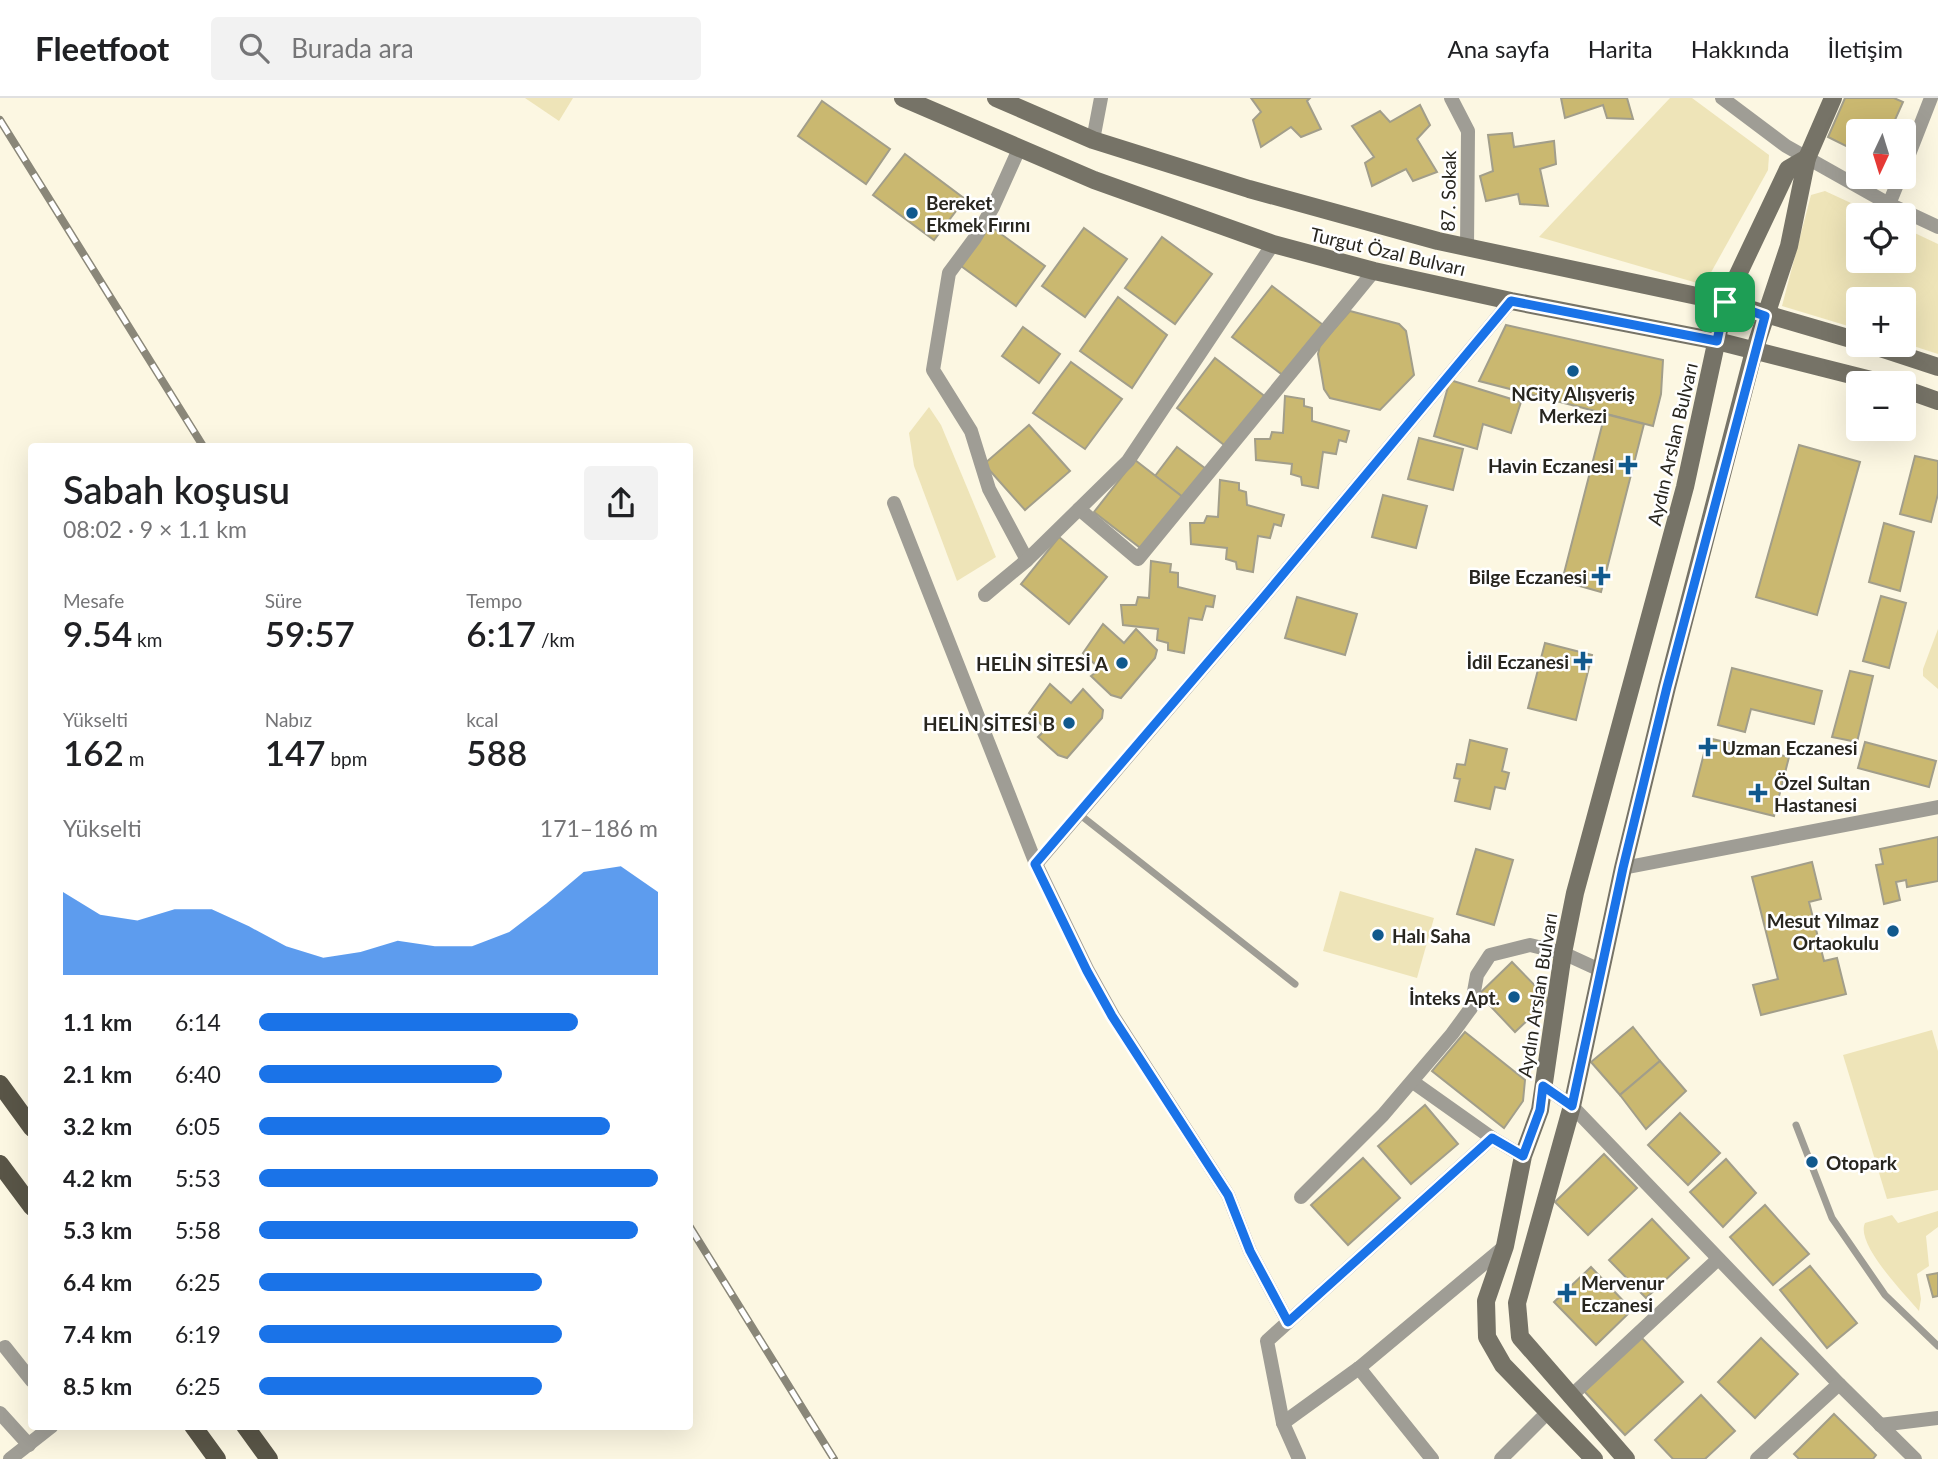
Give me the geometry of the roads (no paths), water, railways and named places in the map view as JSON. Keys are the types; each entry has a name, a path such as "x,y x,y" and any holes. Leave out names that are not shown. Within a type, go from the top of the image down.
{"main road":[{"path":"0,1084 28,1122"},
{"path":"0,1164 28,1202"},
{"path":"196,1430 217,1459"},
{"path":"249,1430 269,1459"}],"street":[{"name":"Turgut Özal Bulvarı","path":"903,98 1094,180 1273,244 1374,271 1717,341 1846,374"},
{"name":"Turgut Özal Bulvarı","path":"996,98 1093,140 1249,189 1467,247 1725,302 1765,316"},
{"path":"1093,140 1101,98"},
{"name":"87. Sokak","path":"1451,98 1468,131 1467,247"},
{"path":"1722,98 1786,146 1887,203"},
{"path":"1626,1459 1520,1337 1517,1303 1572,1106 1623,868 1754,351 1789,246 1807,158 1833,98"},
{"path":"1916,136 1931,98"},
{"path":"1019,149 993,207 949,274 933,370 971,431 989,489 1027,560"},
{"name":"Aydın Arslan Bulvarı","path":"1594,1459 1503,1365 1487,1337 1486,1301 1505,1246 1523,1156 1540,1110 1563,953 1575,892 1685,487 1725,302 1788,169 1807,158"},
{"path":"1916,217 1938,227"},
{"path":"985,595 1027,560 1128,461 1273,244"},
{"path":"1079,509 1138,559 1374,271"},
{"path":"1035,864 1263,598 1511,301"},
{"path":"1765,316 1846,338"},
{"path":"1908,357 1938,367"},
{"path":"1916,394 1938,401"},
{"path":"894,503 1035,864 1112,1016 1228,1195 1250,1251 1288,1322"},
{"path":"1623,868 1938,807"},
{"path":"1301,1197 1413,1082 1471,1008 1477,975 1490,955 1530,945 1563,953 1600,970"},
{"path":"1413,1082 1492,1138 1523,1156"},
{"path":"1543,1086 1572,1106 1914,1459"},
{"path":"1299,1459 1283,1423 1267,1340 1492,1138"},
{"path":"1283,1423 1359,1368 1505,1246"},
{"path":"1570,1397 1718,1259"},
{"path":"5,1348 28,1376"},
{"path":"1359,1368 1432,1459"},
{"path":"1757,1459 1839,1384"},
{"path":"1501,1459 1547,1412"},
{"path":"0,1413 29,1445"},
{"path":"1880,1425 1938,1418"},
{"path":"10,1459 47,1430"}],"lane":[{"path":"1078,814 1295,984"},
{"path":"1796,1125 1832,1219 1885,1295 1938,1346"}],"railway":[{"path":"0,120 201,443"},
{"path":"693,1232 834,1459"}],"place":[{"name":"Bereket Ekmek Fırını","path":"912,213"},
{"name":"NCity Alışveriş Merkezi","path":"1573,371"},
{"name":"Havin Eczanesi","path":"1628,465"},
{"name":"Bilge Eczanesi","path":"1601,576"},
{"name":"İdil Eczanesi","path":"1583,661"},
{"name":"HELİN SİTESİ A","path":"1122,663"},
{"name":"HELİN SİTESİ B","path":"1069,723"},
{"name":"Uzman Eczanesi","path":"1708,747"},
{"name":"Özel Sultan Hastanesi","path":"1758,793"},
{"name":"Mesut Yılmaz Ortaokulu","path":"1893,931"},
{"name":"Halı Saha","path":"1378,935"},
{"name":"İnteks Apt.","path":"1514,997"},
{"name":"Otopark","path":"1812,1162"},
{"name":"Mervenur Eczanesi","path":"1567,1293"}]}
